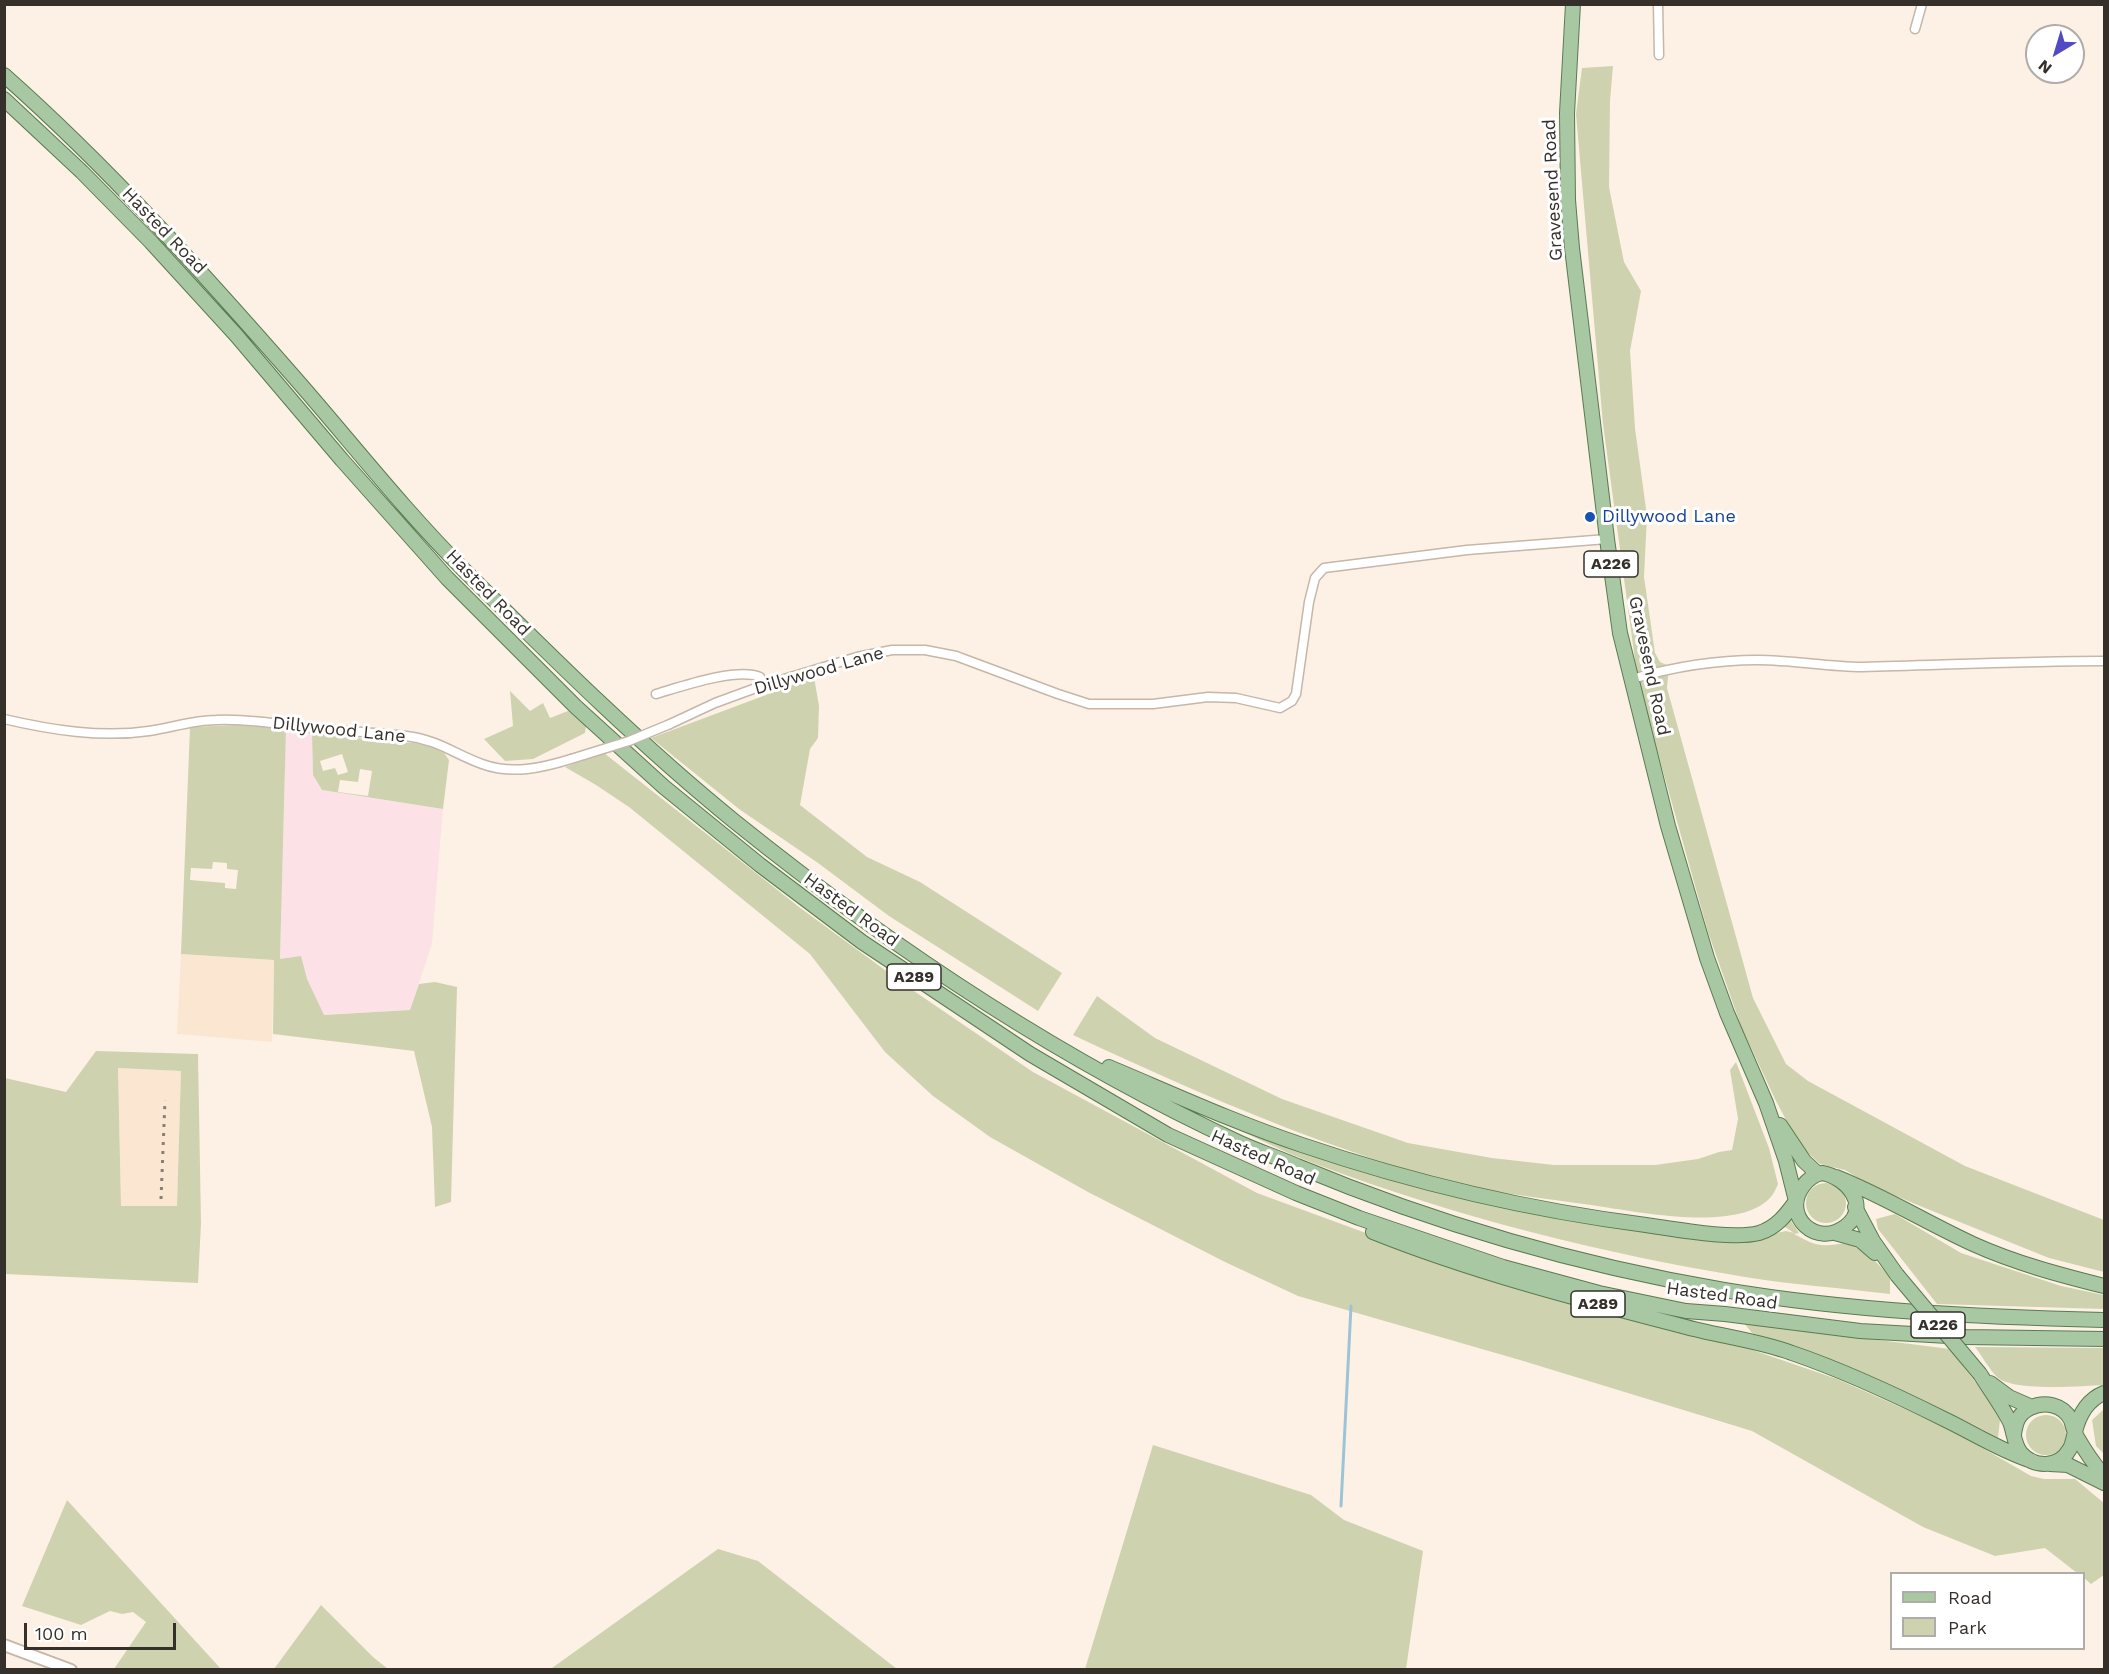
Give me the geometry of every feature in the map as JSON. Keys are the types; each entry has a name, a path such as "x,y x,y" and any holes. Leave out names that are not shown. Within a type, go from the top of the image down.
{"main road":[{"name":"Gravesend Road","path":"1573,4 1567,113 1568,200 1620,633 1668,826 1707,958 1727,1013 1766,1103 1786,1161 1796,1201"},
{"name":"Hasted Road","path":"4,75 86,152 195,264 459,565 588,693 732,819 801,873 869,924 956,984 1049,1042 1168,1108 1246,1146 1418,1212 1548,1252 1688,1284 1832,1305 1952,1314 2104,1320"},
{"name":"Hasted Road","path":"4,99 82,172 151,242 236,335 342,460 447,578 576,707 664,787 760,865 862,942 1030,1054 1168,1135 1249,1172 1359,1218 1503,1267 1599,1293 1686,1311 1860,1331 1966,1337 2104,1339"},
{"name":"A289","path":"1049,1042 1301,1145 1431,1185 1521,1206 1658,1227 1748,1234 1764,1231 1778,1222 1796,1201"},
{"name":"Gravesend Road","path":"1766,1103 1795,1149 1818,1174"},
{"name":"A289","path":"1168,1135 1253,1184 1394,1240 1554,1293 1791,1352 1880,1388 1969,1431 2009,1454 2032,1461"},
{"path":"1836,1177 1852,1191 1855,1207 1850,1222 1835,1233 1821,1234 1809,1229 1800,1220 1796,1210 1799,1191 1805,1182 1818,1174 1836,1177 1864,1188 1918,1218 1983,1248 2032,1266 2104,1286"},
{"name":"A226","path":"1855,1207 1873,1242 1980,1374 2014,1434"},
{"name":"A226","path":"1835,1233 1865,1243 1898,1275"},
{"name":"A226","path":"1980,1374 2005,1395 2032,1407"},
{"path":"2048,1464 2063,1458 2070,1450 2074,1433 2087,1406 2104,1393"},
{"path":"2104,1476 2074,1433 2071,1419 2066,1412 2056,1406 2045,1404 2032,1407 2022,1413 2016,1422 2014,1434 2022,1454 2032,1461 2068,1465 2104,1483"}],"street":[{"path":"1658,4 1659,55"},
{"path":"1915,29 1922,4"},
{"name":"Dillywood Lane","path":"4,719 53,728 112,734 148,731 216,720 267,722 434,741 483,765 527,770 629,741 715,703 764,685 857,657 892,650 925,650 956,656 1089,704 1153,704 1208,697 1236,698 1280,708 1292,701 1296,694 1314,580 1326,567 1467,550 1607,539"},
{"path":"1632,679 1689,664 1760,660 1860,667 2018,661 2104,661"},
{"path":"656,694 714,678 752,673 760,676 764,685"},
{"path":"4,1645 71,1670"}],"shaded area":[{"path":"286,729 312,734 313,775 322,790 443,809 432,944 410,1010 323,1015 280,960"},
{"path":"181,954 274,960 272,1042 177,1034"},
{"path":"118,1068 181,1071 177,1206 121,1206"}],"green space":[{"path":"1613,66 1610,101 1609,187 1624,262 1641,291 1630,351 1635,428 1647,516 1644,577 1655,653 1660,662 1669,666 1667,688 1753,998 1786,1064 1808,1081 1965,1166 2104,1220 2104,1272 2049,1258 1866,1183 1845,1170 1820,1164 1807,1152 1793,1133 1741,1026 1708,932 1638,682 1603,424 1576,114 1582,68"},
{"path":"814,677 819,706 818,738 810,749 800,805 867,857 920,882 1062,973 1038,1011 889,916 818,863 739,809 651,738"},
{"path":"510,691 530,711 543,703 550,718 568,711 586,726 585,733 533,759 505,761 484,739 513,726"},
{"path":"237,725 286,729 280,959 301,956 307,979 324,1015 410,1010 419,984 435,982 457,987 451,1202 435,1207 432,1127 414,1051 273,1034 274,960 181,954 190,727","holes":["213,862 227,863 227,869 238,870 236,889 225,888 225,883 190,880 191,868 212,869"]},
{"path":"312,734 424,744 444,753 449,760 443,809 322,790 313,775","holes":["342,754 348,772 338,775 335,768 323,771 320,761","360,769 372,771 368,796 338,792 340,780 358,782"]},
{"path":"604,753 799,907 908,987 1033,1072 1257,1193 1374,1236 1738,1345 1837,1379 1948,1428 2031,1476 2044,1479 2075,1479 2104,1503 2104,1575 2091,1584 2085,1579 2085,1572 2076,1572 2045,1548 1995,1556 1923,1527 1752,1431 1520,1360 1298,1296 1225,1262 1088,1192 990,1137 933,1096 885,1052 810,954 629,807 565,767"},
{"path":"1097,996 1155,1038 1282,1099 1408,1143 1492,1158 1554,1165 1655,1165 1698,1159 1732,1150 1738,1119 1730,1070 1736,1062 1769,1148 1778,1184 1769,1199 1755,1209 1716,1217 1693,1217 1670,1216 1514,1194 1440,1180 1370,1158 1288,1128 1195,1090 1073,1035"},
{"path":"96,1051 198,1054 201,1223 198,1283 5,1274 5,1078 66,1092","holes":["118,1068 181,1071 177,1206 121,1206"]},
{"path":"1240,1127 1401,1182 1492,1205 1604,1225 1757,1237 1786,1231 1794,1233 1782,1225 1789,1218 1799,1233 1794,1234 1807,1241 1820,1245 1851,1245 1864,1252 1890,1277 1890,1294 1745,1277 1636,1257 1529,1232 1370,1184 1288,1153 1239,1130"},
{"path":"1826,1183 1834,1184 1840,1189 1845,1195 1845,1211 1840,1217 1834,1222 1826,1223 1818,1222 1812,1217 1807,1211 1806,1203 1807,1195 1812,1189 1818,1184"},
{"path":"1895,1214 1961,1253 2061,1286 2104,1295 2104,1309 1937,1304 1878,1229 1876,1219"},
{"path":"1744,1323 1950,1349 1992,1404 2000,1420 1998,1438 1969,1422 1878,1381 1752,1333"},
{"path":"1975,1347 2104,1348 2104,1385 2048,1387 2005,1382 1994,1374"},
{"path":"2104,1409 2104,1454 2096,1446 2092,1420"},
{"path":"2046,1415 2054,1416 2060,1421 2065,1427 2065,1443 2060,1449 2054,1454 2046,1455 2038,1454 2032,1449 2027,1443 2026,1435 2027,1427 2032,1421 2038,1416"},
{"path":"1153,1445 1311,1495 1344,1520 1423,1551 1406,1669 1085,1669"},
{"path":"67,1500 221,1669 114,1669 146,1622 133,1612 122,1614 110,1611 81,1625 22,1606"},
{"path":"718,1549 758,1561 897,1669 554,1670 552,1668"},
{"path":"321,1605 373,1657 388,1669 274,1669"}],"waterway":[{"path":"1341,1506 1351,1306"}],"railway":[{"path":"161,1199 165,1100"}],"place":[{"name":"Dillywood Lane","path":"1590,517"}]}
